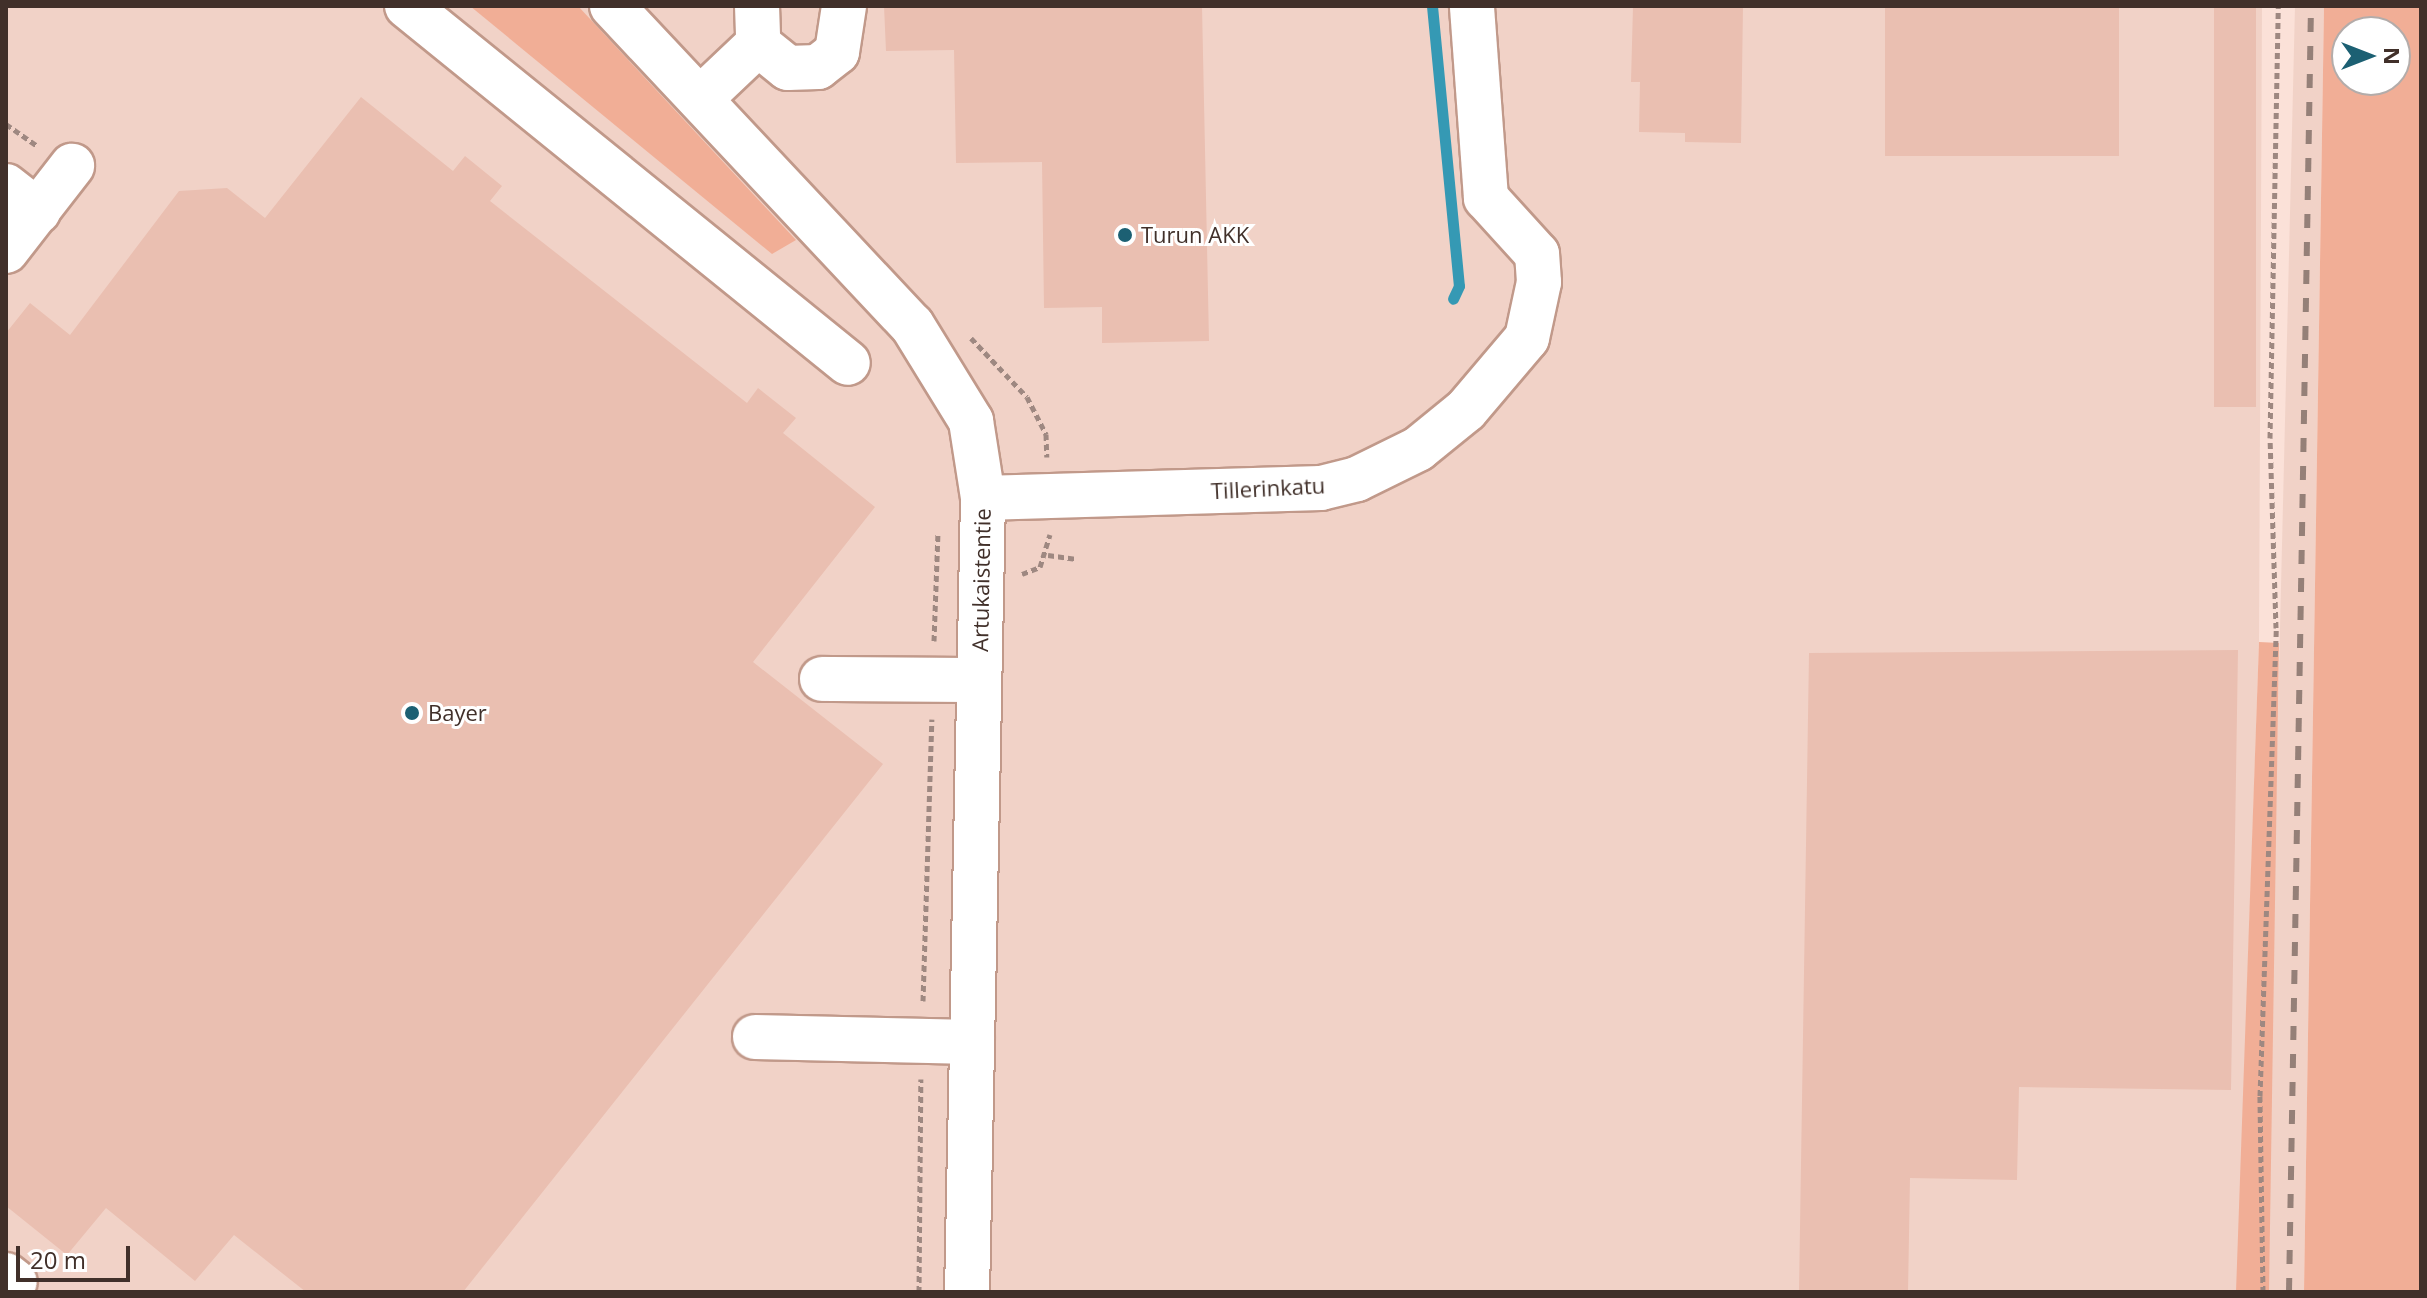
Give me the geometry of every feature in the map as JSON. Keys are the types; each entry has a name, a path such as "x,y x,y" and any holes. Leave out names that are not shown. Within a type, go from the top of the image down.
{"street":[{"path":"407,6 848,363"},
{"name":"Artukaistentie","path":"612,6 912,325 944,370 971,421 983,498 967,1292"},
{"path":"700,99 758,25 788,68 818,67 837,52 844,6"},
{"name":"Tillerinkatu","path":"983,498 1321,488 1357,479 1418,449 1475,400 1527,338 1538,311 1539,282 1537,254 1486,198 1472,6"},
{"path":"6,251 22,199 72,166"},
{"path":"822,679 979,680"},
{"path":"755,1037 972,1042"}],"path":[{"path":"2263,1292 2260,1096 2276,628 2270,438 2278,6"},
{"path":"1046,434 1047,456"},
{"path":"919,1292 922,1041 938,521"},
{"path":"1011,578 1040,567 1048,555 1050,539"},
{"path":"1048,555 1075,559"}],"shaded area":[{"path":"6,6 2262,6 2259,642 2237,1292 6,1292"},
{"path":"470,6 578,6 796,240 772,254"},
{"path":"2295,6 2324,6 2304,1292 2264,1292"},
{"path":"2324,6 2421,6 2421,1292 2304,1292"},
{"path":"2259,642 2279,643 2269,1292 2236,1292"}],"building":[{"name":"Turun AKK","path":"884,6 1202,6 1209,341 1102,343 1102,307 1044,308 1042,162 956,163 954,50 886,51"},
{"path":"1633,6 1743,6 1741,143 1685,142 1685,133 1639,132 1640,82 1631,82"},
{"path":"1885,6 2119,6 2119,156 1885,156"},
{"path":"2214,6 2256,6 2256,407 2214,407"},
{"name":"Bayer","path":"361,97 453,171 465,156 502,186 490,201 747,403 758,388 796,418 783,433 875,507 753,662 883,764 463,1292 306,1292 234,1235 195,1281 106,1208 67,1255 6,1206 6,333 30,303 70,335 179,191 227,188 265,218"},
{"path":"2238,650 2231,1090 2019,1087 2017,1180 1910,1178 1908,1292 1799,1292 1809,653"}],"waterway":[{"path":"1432,6 1459,286 1453,299"}],"railway":[{"path":"2289,1292 2311,6"}],"place":[{"name":"Turun AKK","path":"1125,235"},
{"name":"Bayer","path":"412,713"}]}
